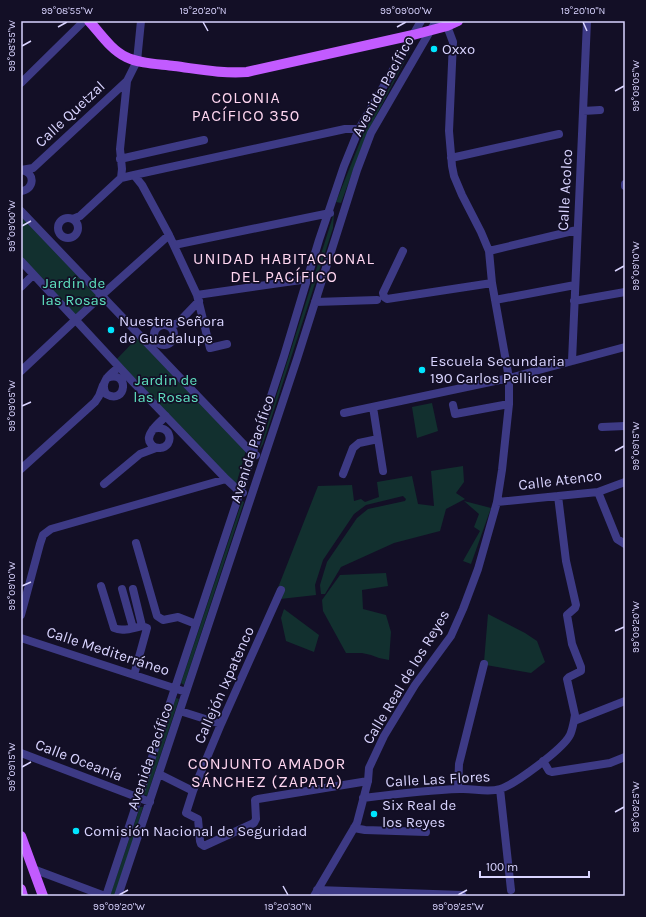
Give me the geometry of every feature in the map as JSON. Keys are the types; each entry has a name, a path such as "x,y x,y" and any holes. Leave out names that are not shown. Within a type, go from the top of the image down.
{"main road":[{"path":"89,21 116,51 126,57 137,61 232,73 247,72 413,36 430,31 445,23 458,21"},
{"path":"21,836 42,896"},
{"path":"21,889 23,896"}],"street":[{"path":"21,83 84,21"},
{"path":"121,178 122,169 120,149 126,81 137,61 141,21"},
{"name":"Avenida Pacífico","path":"105,896 240,492 319,240 331,210 344,166 359,129 421,21"},
{"name":"Avenida Pacífico","path":"118,896 315,302 343,212 371,133 436,21"},
{"name":"Calle Acolco","path":"572,361 587,21"},
{"name":"Calle Real de los Reyes","path":"315,893 357,823 368,781 369,768 384,736 415,685 451,636 478,569 497,502 509,404 509,378 492,283 489,251 457,183 451,158 449,131 453,42 445,23"},
{"name":"Calle Quetzal","path":"21,170 33,168 126,81"},
{"path":"583,111 600,110"},
{"path":"77,220 121,178 345,129 359,129"},
{"path":"451,158 559,134"},
{"path":"120,159 204,140"},
{"name":"Calle Quetzal","path":"32,181 33,168"},
{"path":"21,170 27,171 31,175 32,181 28,189 22,192"},
{"path":"134,175 142,185 169,235 198,298 210,348 227,344"},
{"path":"174,245 331,210 343,212"},
{"path":"21,211 252,453 263,457"},
{"path":"47,238 58,228 63,219 68,218 77,220"},
{"path":"58,250 78,233 79,228 77,220"},
{"path":"58,228 61,236 70,239"},
{"path":"489,251 577,230"},
{"path":"21,371 169,235"},
{"path":"403,251 383,293 384,297 387,299 492,283"},
{"path":"21,262 226,479 240,492 251,496"},
{"path":"21,286 33,275"},
{"path":"21,279 21,286"},
{"path":"169,326 178,322 198,298 308,279"},
{"path":"495,300 575,285"},
{"path":"574,301 625,292"},
{"path":"315,302 377,300"},
{"path":"157,354 166,345 170,344 174,340 178,322"},
{"path":"146,342 154,334 156,329 164,324 169,326 175,335"},
{"path":"154,334 157,342 161,345 166,345"},
{"path":"344,413 509,378 625,347"},
{"path":"95,402 99,396 104,381 119,367"},
{"path":"107,378 113,376 118,377 124,386 122,392"},
{"path":"21,469 95,402 101,398 119,395 133,382"},
{"path":"103,385 106,394 110,396"},
{"path":"454,405 455,414 509,404"},
{"path":"373,407 383,471"},
{"path":"140,454 153,429 166,416"},
{"path":"602,428 625,426"},
{"path":"153,429 159,427 164,429 170,438 168,444"},
{"path":"104,484 140,454 168,444 180,431"},
{"path":"149,437 152,445 156,448"},
{"path":"343,474 353,448 359,443 378,439"},
{"path":"21,615 43,535 51,529 226,479"},
{"name":"Calle Atenco","path":"497,502 598,492 625,482"},
{"path":"598,492 618,539 625,544"},
{"path":"558,496 566,561 576,605 567,616 572,644 581,668 581,671 567,679 575,715 574,720 625,701"},
{"path":"136,543 157,616 163,620 178,617 196,624"},
{"path":"101,586 114,628 117,630 142,626 146,627 148,630 134,675"},
{"path":"122,589 133,628"},
{"path":"133,589 142,626"},
{"name":"Callejón Ixpatenco","path":"281,590 221,724 193,791 186,813 198,819 200,841 204,846 254,823 256,819 255,800 368,781"},
{"name":"Calle Mediterráneo","path":"21,638 186,692"},
{"path":"458,789 460,764 484,664"},
{"path":"180,711 221,724"},
{"name":"Calle Las Flores","path":"363,798 427,790 500,789 516,780 561,747 570,735 574,720"},
{"name":"Calle Oceanía","path":"21,753 150,802"},
{"path":"543,761 552,772 610,763 625,757"},
{"path":"159,774 193,791"},
{"path":"500,789 511,890"},
{"path":"354,828 365,830 426,832"},
{"path":"32,869 105,896"},
{"path":"315,893 462,895"}],"green space":[{"path":"415,42 367,133 341,203 336,202 364,132"},
{"name":"Jardín de las Rosas","path":"21,213 98,293 74,316 21,258"},
{"path":"334,213 333,228 263,444 259,451"},
{"name":"Jardin de las Rosas","path":"138,337 246,450 236,485 115,361"},
{"path":"432,403 438,431 417,438 412,407"},
{"path":"463,466 464,482 456,493 465,499 446,509 440,531 394,543 341,567 325,594 321,594 320,585 327,562 357,518 368,509 405,501 406,499 403,496 366,505 354,514 323,560 315,585 316,595 280,599 272,603 318,486 352,485 354,501 361,499 365,502 379,497 377,482 412,476 418,504 434,506 431,471"},
{"path":"242,501 244,502 184,685 181,683"},
{"path":"464,501 491,508 471,564 463,561 480,531 474,527 479,514"},
{"path":"386,573 388,586 362,590 363,609 386,615 391,632 389,660 362,653 346,653 323,611 322,600 340,575"},
{"path":"284,609 319,635 314,652 286,641 281,618"},
{"path":"488,614 525,633 537,641 545,662 531,673 486,665 484,662"},
{"path":"176,698 179,699 147,796 143,794"},
{"path":"140,807 143,807 116,896 110,896"}],"place":[{"name":"Oxxo","path":"434,49"},
{"name":"Nuestra Señora de Guadalupe","path":"111,330"},
{"name":"Escuela Secundaria 190 Carlos Pellicer","path":"422,370"},
{"name":"Six Real de los Reyes","path":"374,814"},
{"name":"Comisión Nacional de Seguridad","path":"76,831"}],"district":[{"name":"COLONIA PACÍFICO 350","path":"246,106"},
{"name":"UNIDAD HABITACIONAL DEL PACÍFICO","path":"284,267"},
{"name":"CONJUNTO AMADOR SÁNCHEZ (ZAPATA)","path":"267,772"}]}
